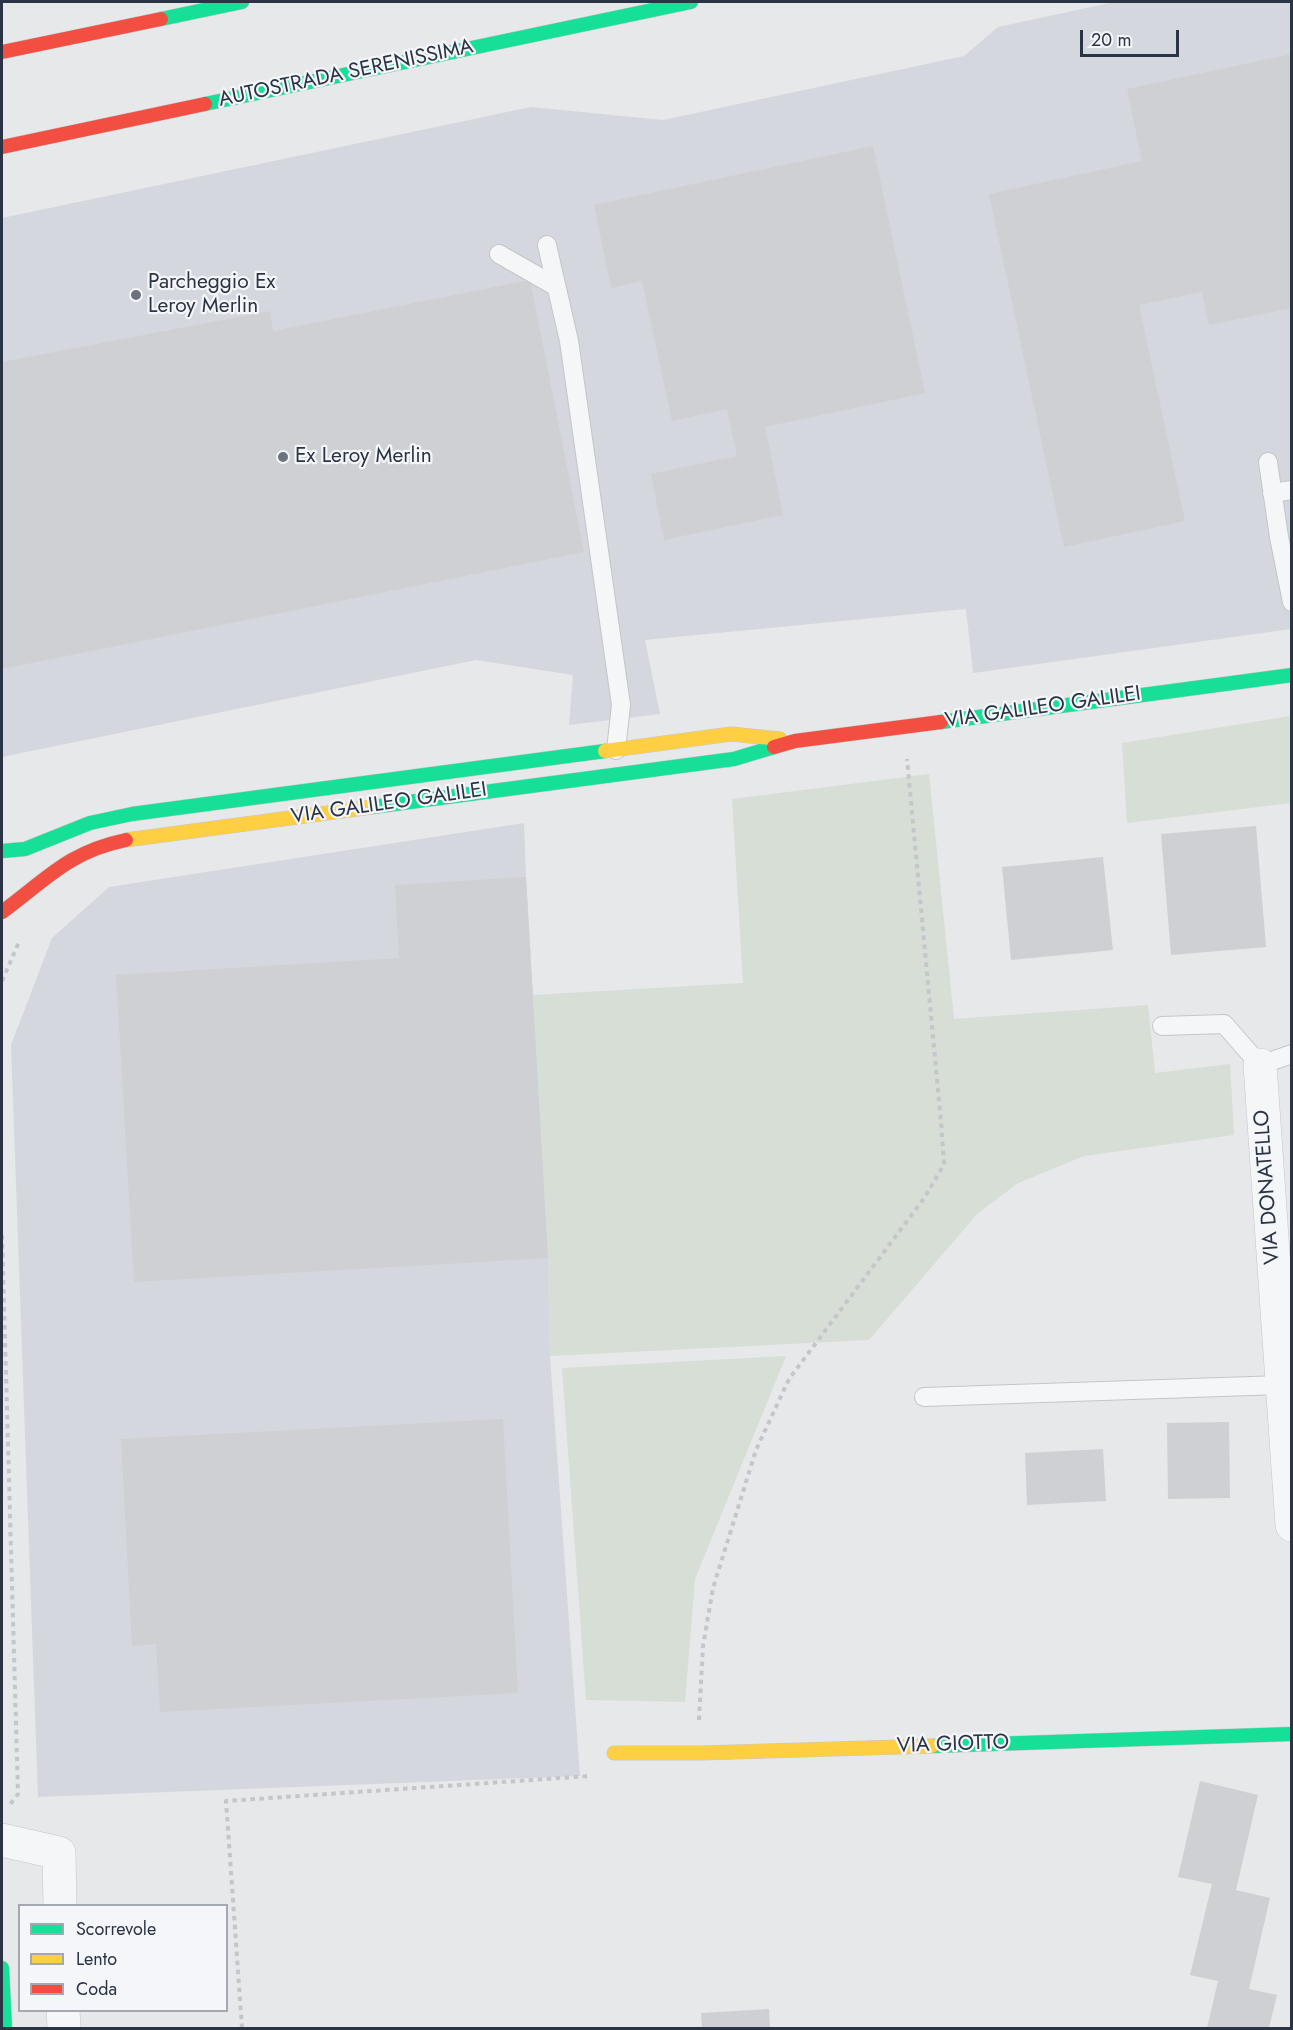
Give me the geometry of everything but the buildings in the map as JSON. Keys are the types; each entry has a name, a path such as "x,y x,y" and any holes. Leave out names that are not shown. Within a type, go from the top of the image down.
{"main road":[{"path":"2,52 242,2"},
{"name":"AUTOSTRADA SERENISSIMA","path":"2,147 691,2"},
{"name":"VIA GALILEO GALILEI","path":"2,912 67,862 87,850 110,843 734,759 795,741 1292,675"},
{"name":"VIA GALILEO GALILEI","path":"2,851 9,852 32,847 91,823 146,812 731,734 795,741"},
{"name":"VIA GIOTTO","path":"614,1754 701,1754 1292,1734"},
{"path":"2,1968 4,2028"}],"street":[{"name":"VIA DONATELLO","path":"1260,1065 1292,1525"},
{"path":"2,1840 59,1853 60,1904"},
{"path":"63,2012 64,2028"}],"lane":[{"path":"547,245 569,341 621,705 616,750"},
{"path":"499,254 555,286"},
{"path":"1268,462 1292,602"},
{"path":"1272,493 1292,490"},
{"path":"1162,1026 1224,1024 1260,1065 1292,1054"},
{"path":"924,1397 1281,1385"}],"path":[{"path":"701,1754 699,1719 702,1646 711,1599 756,1450 789,1379 925,1197 944,1164 906,756"},
{"path":"2,1235 18,1794 2,1814"},
{"path":"242,2028 226,1801 613,1775 614,1754"}],"shaded area":[{"path":"1114,2 1291,2 1291,629 973,673 966,609 645,640 660,714 569,725 573,675 476,660 2,757 2,218 531,107 663,120 964,56 998,27"},
{"path":"1291,716 1291,803 1127,823 1122,743"},
{"path":"929,774 954,1019 1148,1005 1155,1073 1230,1064 1234,1135 1084,1156 1018,1183 977,1214 869,1340 550,1356 548,1258 532,995 743,983 732,799"},
{"path":"524,823 548,1258 550,1356 580,1776 38,1797 11,1045 52,938 109,887"},
{"path":"786,1356 695,1579 685,1702 586,1700 562,1368"}],"traffic: fast":[{"path":"161,19 242,2"},
{"path":"205,104 691,2"},
{"path":"941,722 1292,675"},
{"path":"372,807 734,759 774,747"},
{"path":"2,851 25,849 90,823 132,814 605,751"},
{"path":"932,1746 1292,1734"},
{"path":"2,1968 5,2028"}],"traffic: slow":[{"path":"605,751 731,734 780,739"},
{"path":"126,840 372,807"},
{"path":"614,1753 701,1753 932,1746"}],"traffic: jam":[{"path":"2,52 161,19"},
{"path":"2,147 205,104"},
{"path":"774,747 795,741 941,722"},
{"path":"2,912 73,859 106,845 126,840"}],"place":[{"name":"Parcheggio Ex Leroy Merlin","path":"136,295"},
{"name":"Ex Leroy Merlin","path":"283,457"}]}
